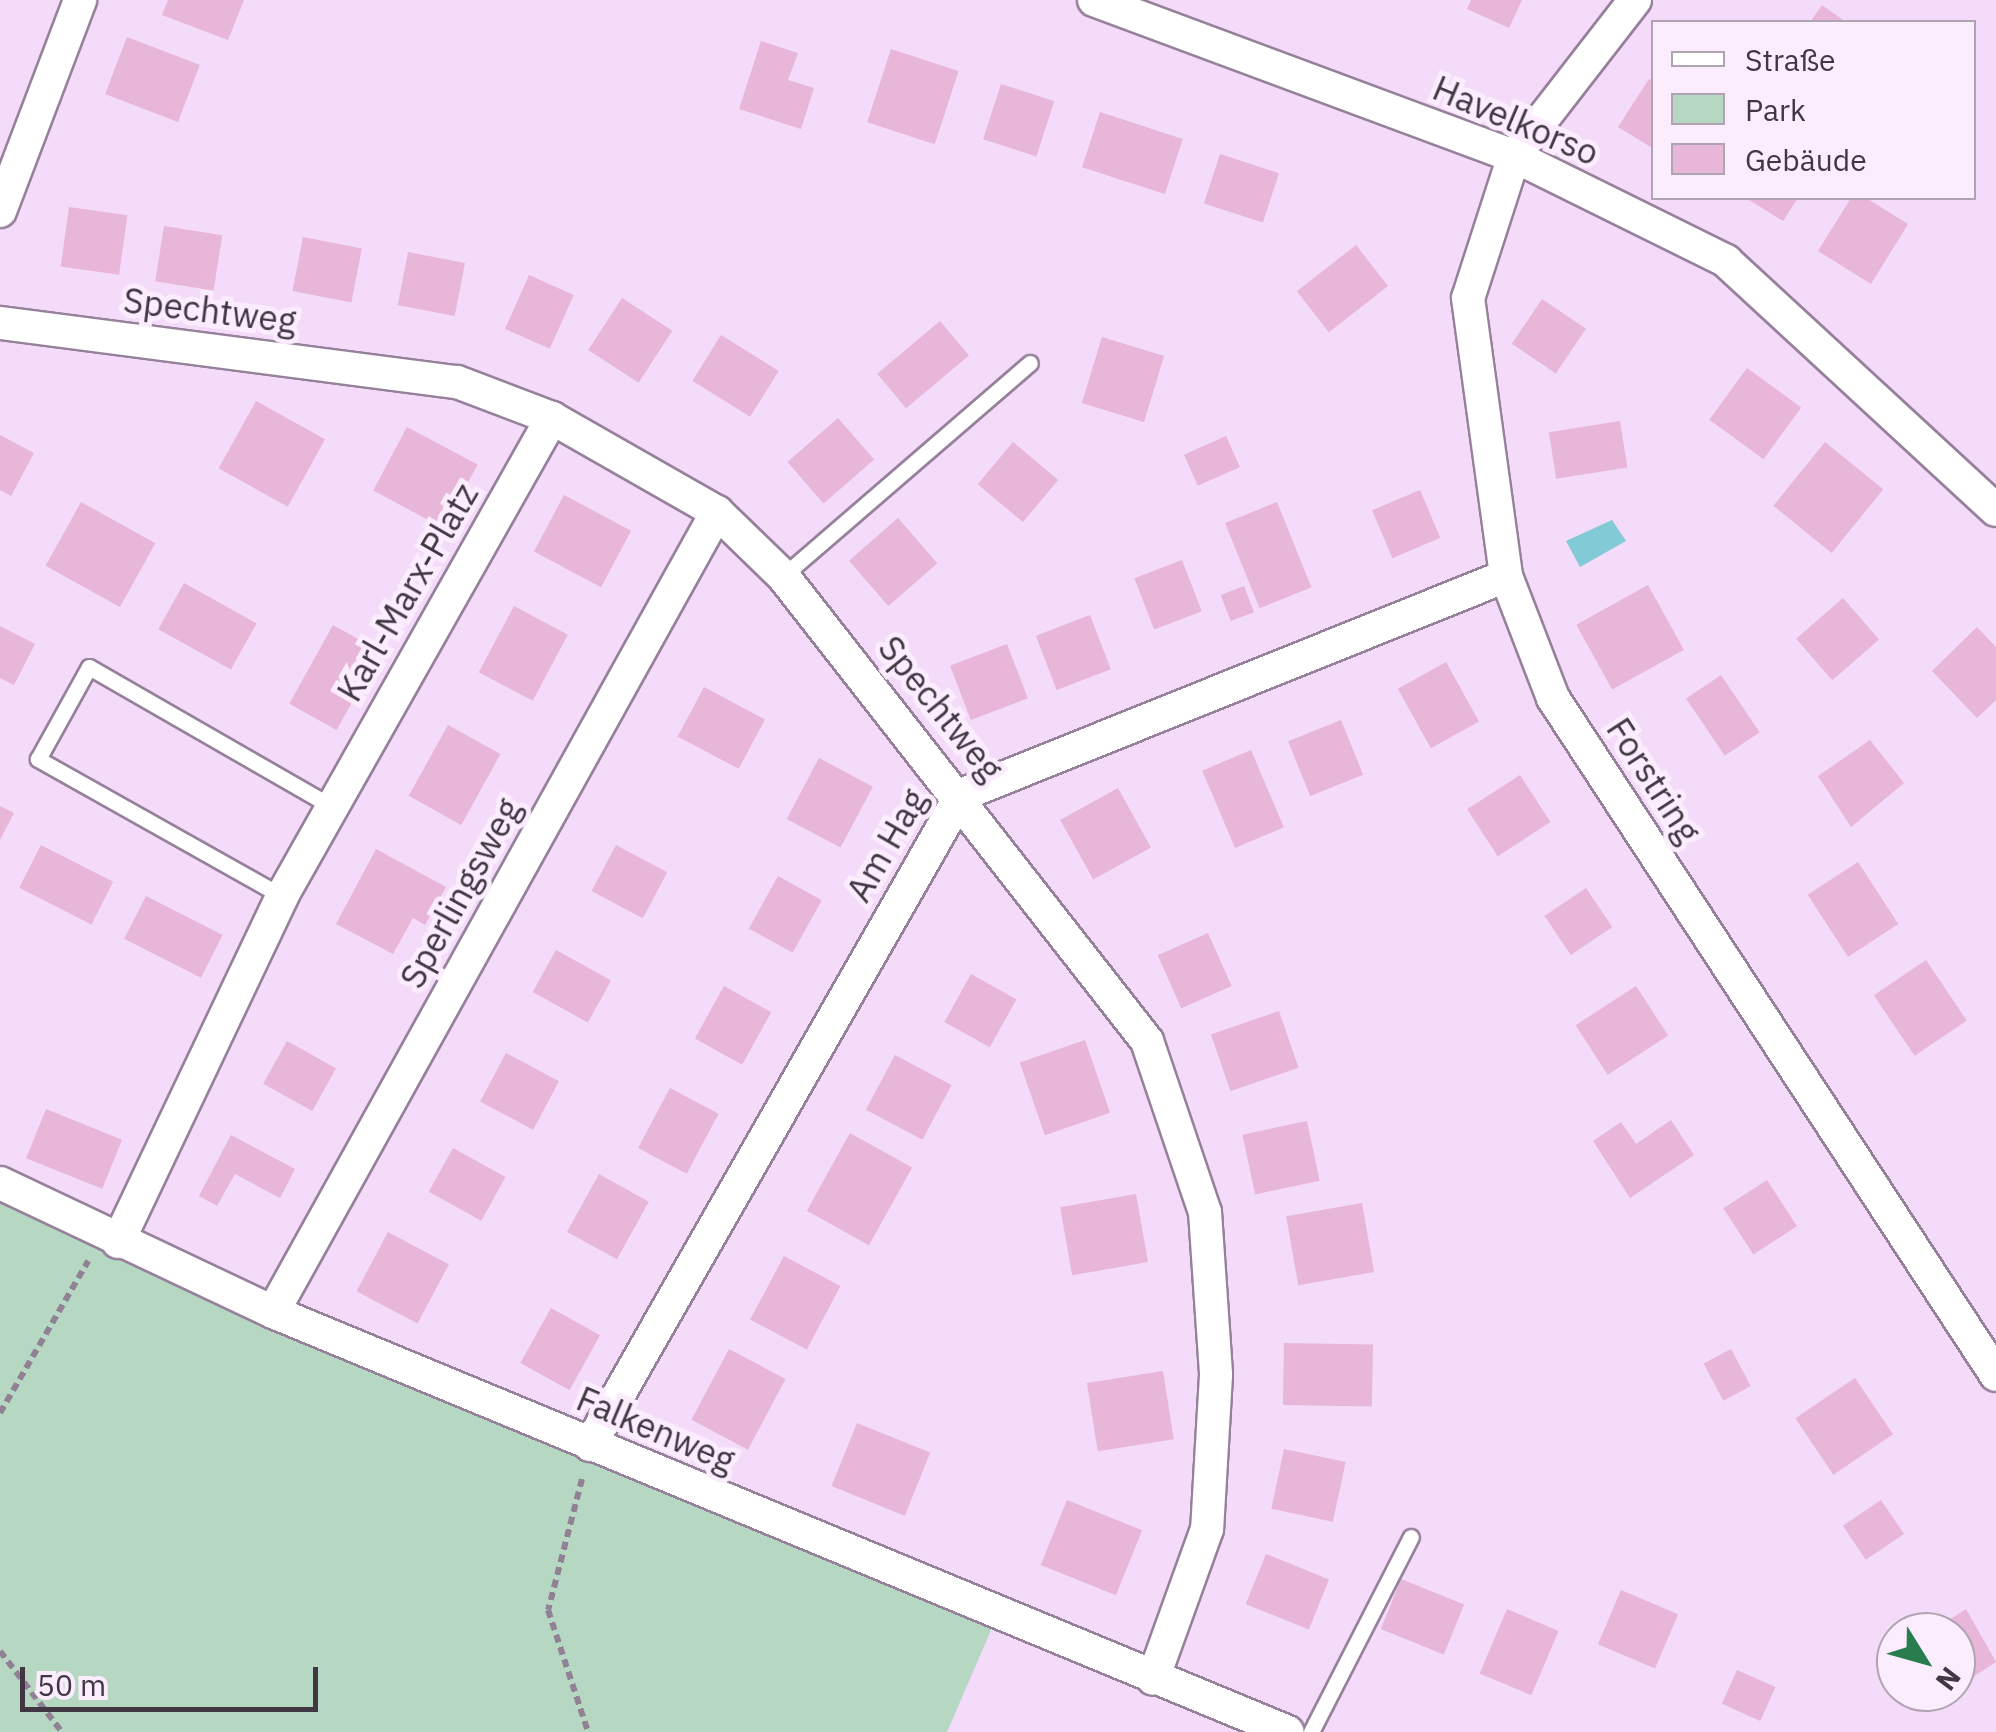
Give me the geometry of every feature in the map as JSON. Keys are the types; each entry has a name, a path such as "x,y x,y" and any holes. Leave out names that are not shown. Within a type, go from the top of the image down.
{"street":[{"path":"0,211 80,0"},
{"name":"Havelkorso","path":"1094,0 1514,156 1726,261 1996,510"},
{"name":"Forstring","path":"1635,0 1514,156 1468,298 1506,576 1553,698 1996,1374"},
{"name":"Spechtweg","path":"0,322 457,382 552,418 717,512 782,576 960,795 1147,1041 1204,1212 1216,1376 1207,1529 1153,1679"},
{"name":"Karl-Marx-Platz","path":"110,1237 282,896 552,418"},
{"name":"Sperlingsweg","path":"273,1312 717,512"},
{"name":"Am Hag","path":"590,1446 960,795 1506,576"},
{"name":"Falkenweg","path":"0,1183 273,1312 1288,1732"}],"lane":[{"path":"782,576 1030,364"},
{"path":"282,896 38,759 88,666 331,806"},
{"path":"1311,1732 1411,1537"}],"path":[{"path":"0,1413 110,1237"},
{"path":"588,1732 548,1610 590,1446"},
{"path":"0,1651 62,1732"}],"green space":[{"path":"0,1183 998,1614 947,1732 0,1732"}],"shaded area":[{"path":"1612,520 1626,541 1580,567 1566,541"}],"building":[{"path":"168,0 244,0 228,40 162,15"},
{"path":"1471,0 1522,0 1509,28 1467,9"},
{"path":"1822,5 1843,20 1811,20"},
{"path":"127,37 200,65 178,122 105,94"},
{"path":"761,41 798,53 788,80 814,88 801,129 739,109"},
{"path":"891,49 959,71 935,144 867,122"},
{"path":"1649,79 1651,80 1651,147 1618,127"},
{"path":"1001,84 1054,101 1036,156 983,139"},
{"path":"1100,112 1183,139 1165,194 1082,167"},
{"path":"1220,154 1279,173 1263,223 1204,203"},
{"path":"1749,200 1797,200 1783,221"},
{"path":"1850,200 1869,200 1908,224 1871,284 1818,251"},
{"path":"69,207 127,215 119,275 61,266"},
{"path":"164,226 222,235 214,291 155,281"},
{"path":"303,237 362,248 351,302 293,291"},
{"path":"1356,245 1388,286 1329,332 1297,291"},
{"path":"408,252 465,263 455,316 398,305"},
{"path":"529,275 574,295 550,349 505,329"},
{"path":"622,298 672,331 639,383 588,350"},
{"path":"1542,299 1586,329 1556,373 1512,344"},
{"path":"940,321 969,355 906,408 877,374"},
{"path":"721,335 779,371 750,417 692,381"},
{"path":"1102,337 1164,356 1144,422 1082,403"},
{"path":"1747,368 1801,407 1764,459 1709,420"},
{"path":"256,401 325,439 288,507 219,468"},
{"path":"838,418 874,460 824,503 787,462"},
{"path":"1620,421 1627,467 1556,479 1549,432"},
{"path":"407,427 478,465 444,528 373,491"},
{"path":"0,435 34,453 11,496 0,490"},
{"path":"1226,436 1240,467 1198,486 1184,455"},
{"path":"1013,442 1058,480 1023,522 978,484"},
{"path":"1825,442 1883,489 1832,553 1773,506"},
{"path":"1420,490 1440,538 1392,558 1372,510"},
{"path":"564,495 631,531 601,587 534,552"},
{"path":"81,502 155,543 120,607 46,566"},
{"path":"1277,502 1311,587 1260,608 1225,523"},
{"path":"898,518 937,563 888,606 849,561"},
{"path":"1182,560 1202,611 1154,630 1134,578"},
{"path":"184,583 257,623 231,670 158,629"},
{"path":"1648,585 1684,650 1612,689 1576,625"},
{"path":"1244,586 1254,612 1231,621 1221,595"},
{"path":"1843,598 1879,640 1832,680 1796,639"},
{"path":"514,606 568,635 533,701 479,672"},
{"path":"1090,615 1111,669 1057,690 1036,636"},
{"path":"333,625 380,651 337,730 289,704"},
{"path":"0,626 35,644 14,685 0,678"},
{"path":"1977,627 1996,647 1996,700 1977,718 1932,671"},
{"path":"1007,644 1028,698 971,720 950,666"},
{"path":"1446,662 1479,721 1431,748 1398,689"},
{"path":"1721,675 1760,732 1725,756 1686,698"},
{"path":"704,687 765,719 739,769 678,736"},
{"path":"1341,720 1363,775 1310,796 1288,741"},
{"path":"448,725 500,754 461,825 409,796"},
{"path":"1870,740 1904,783 1851,827 1818,776"},
{"path":"1251,750 1284,827 1235,848 1202,771"},
{"path":"819,758 873,787 840,848 787,819"},
{"path":"1520,775 1550,822 1498,856 1467,809"},
{"path":"1118,788 1151,847 1093,879 1060,820"},
{"path":"0,806 14,813 0,840"},
{"path":"41,845 113,882 91,925 19,888"},
{"path":"616,845 667,872 643,918 592,891"},
{"path":"376,849 446,887 425,925 413,918 393,954 336,924"},
{"path":"1858,862 1898,924 1848,957 1808,895"},
{"path":"778,876 822,900 793,953 749,928"},
{"path":"1586,888 1612,927 1571,955 1545,916"},
{"path":"146,896 223,935 201,978 124,939"},
{"path":"1208,933 1232,986 1181,1008 1158,955"},
{"path":"556,950 611,981 588,1023 533,992"},
{"path":"1926,960 1967,1021 1915,1056 1874,995"},
{"path":"971,974 1016,999 990,1047 944,1022"},
{"path":"724,986 771,1012 742,1065 695,1038"},
{"path":"1636,986 1668,1035 1608,1075 1576,1025"},
{"path":"1279,1011 1299,1068 1230,1091 1211,1034"},
{"path":"1085,1040 1110,1113 1045,1135 1020,1062"},
{"path":"287,1041 336,1068 312,1111 263,1084"},
{"path":"506,1053 559,1081 533,1130 480,1102"},
{"path":"895,1055 952,1085 922,1140 866,1110"},
{"path":"670,1088 719,1114 687,1174 638,1148"},
{"path":"46,1109 122,1140 102,1189 26,1158"},
{"path":"1671,1120 1694,1155 1630,1198 1593,1141 1621,1122 1636,1144"},
{"path":"1307,1121 1320,1181 1255,1194 1242,1135"},
{"path":"850,1133 912,1167 869,1245 807,1211"},
{"path":"231,1135 295,1169 280,1198 235,1174 217,1206 199,1196"},
{"path":"453,1148 505,1177 481,1221 429,1192"},
{"path":"599,1174 649,1202 617,1259 567,1232"},
{"path":"1767,1180 1797,1226 1753,1254 1723,1208"},
{"path":"1136,1194 1148,1262 1072,1275 1060,1207"},
{"path":"1362,1203 1374,1272 1298,1285 1286,1216"},
{"path":"388,1232 449,1264 417,1324 357,1291"},
{"path":"784,1256 841,1286 807,1350 750,1320"},
{"path":"551,1308 600,1335 569,1390 520,1363"},
{"path":"1284,1343 1373,1345 1372,1407 1283,1405"},
{"path":"729,1349 786,1379 748,1450 691,1420"},
{"path":"1731,1349 1751,1386 1723,1401 1704,1364"},
{"path":"1163,1371 1174,1439 1098,1451 1087,1383"},
{"path":"1855,1378 1893,1434 1833,1475 1795,1418"},
{"path":"857,1423 930,1453 905,1516 832,1486"},
{"path":"1284,1449 1346,1462 1333,1522 1271,1509"},
{"path":"1067,1500 1142,1530 1116,1595 1041,1565"},
{"path":"1881,1500 1904,1534 1866,1560 1843,1526"},
{"path":"1266,1554 1329,1579 1309,1630 1246,1604"},
{"path":"1401,1579 1464,1604 1444,1655 1381,1629"},
{"path":"1621,1590 1678,1614 1655,1669 1598,1644"},
{"path":"1507,1609 1559,1631 1531,1695 1480,1673"},
{"path":"1976,1627 1996,1662 1976,1675"},
{"path":"1737,1670 1775,1687 1760,1721 1722,1704"}]}
